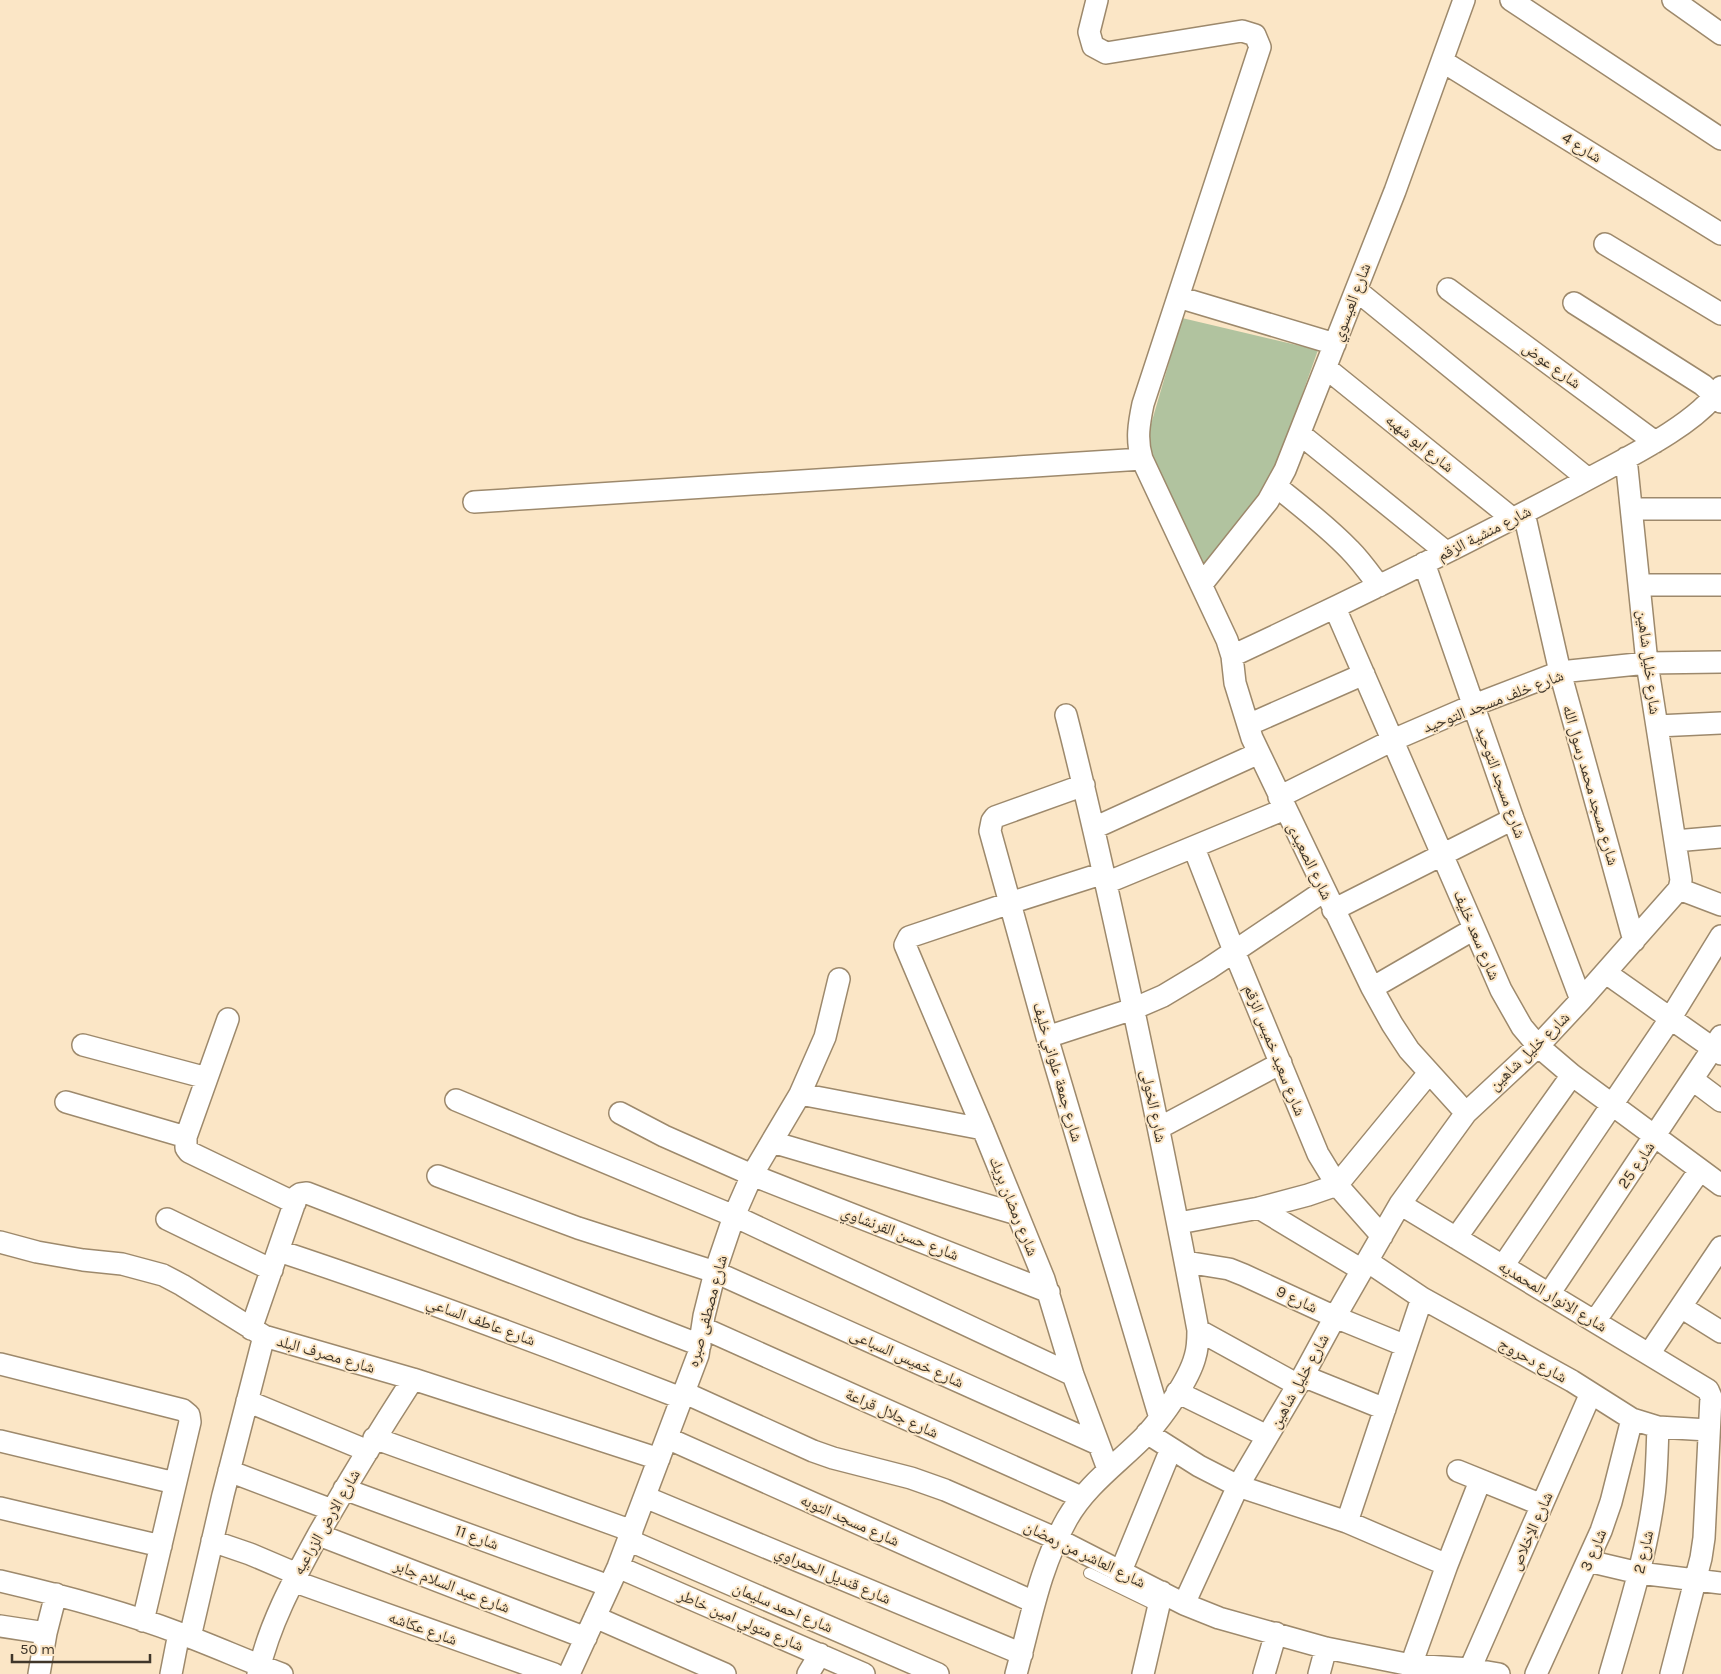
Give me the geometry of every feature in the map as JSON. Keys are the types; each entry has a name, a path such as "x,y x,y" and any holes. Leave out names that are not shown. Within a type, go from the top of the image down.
{"street":[{"name":"شارع الصعيدى","path":"1097,0 1089,32 1092,46 1106,53 1242,31 1255,35 1260,47 1143,404 1138,433 1139,448 1142,459 1227,640 1232,656 1235,683 1258,753 1328,900 1392,1024 1409,1050 1466,1113"},
{"name":"شارع العيسوي","path":"1202,584 1277,487 1300,434 1395,191 1464,0"},
{"path":"1511,0 1721,139"},
{"path":"1673,0 1721,34"},
{"name":"شارع 4","path":"1442,61 1721,234"},
{"path":"1605,244 1721,314"},
{"name":"شارع عوض","path":"1448,289 1655,442"},
{"path":"1356,290 1588,479"},
{"path":"1178,297 1335,344"},
{"path":"1574,303 1719,395"},
{"name":"شارع ابو شهبه","path":"1326,368 1519,516"},
{"name":"شارع منشية الزقم","path":"1232,656 1335,608 1519,516 1655,442 1719,395"},
{"path":"1300,434 1446,552"},
{"name":"شارع خليل شاهين","path":"1184,1604 1238,1486 1301,1380 1400,1204 1466,1113 1538,1046 1606,973 1679,889 1680,880 1675,841 1647,663 1626,458"},
{"path":"474,502 1142,459"},
{"path":"1277,487 1338,538 1380,586"},
{"path":"1632,510 1721,509"},
{"name":"شارع مسجد محمد رسول الله","path":"1519,516 1634,941"},
{"name":"شارع مسجد التوحيد","path":"1424,563 1514,819 1581,1000"},
{"path":"1640,585 1721,585"},
{"name":"شارع سعد خليف","path":"1335,608 1501,990 1522,1027 1538,1046 1572,1075 1721,1185"},
{"name":"شارع خلف مسجد التوحيد","path":"906,948 905,942 909,937 1010,902 1105,878 1194,848 1282,803 1392,740 1474,705 1560,672 1647,663 1721,662"},
{"path":"1248,725 1364,674"},
{"name":"شارع الخولى","path":"1019,1664 1034,1602 1046,1564 1068,1518 1081,1498 1108,1469 1154,1426 1177,1392 1195,1357 1198,1330 1179,1223 1159,1128 1094,828 1066,715"},
{"path":"1657,726 1721,723"},
{"path":"1094,828 1258,753"},
{"name":"شارع جمعة علواني خليف","path":"1084,785 995,818 992,821 990,831 1154,1426"},
{"path":"1047,1037 1133,1009 1162,996 1234,951 1328,900 1442,854 1514,819"},
{"path":"1675,841 1721,837"},
{"name":"شارع سعيد خميس الزقم","path":"1194,848 1234,951 1318,1154 1337,1185 1382,1236"},
{"path":"1679,889 1721,905"},
{"path":"1372,988 1474,929"},
{"path":"1503,1266 1670,1019 1721,936"},
{"name":"شارع رمضان بريك","path":"906,948 983,1129 1049,1292 1073,1375 1108,1469"},
{"path":"1606,973 1670,1019 1718,1046"},
{"name":"شارع مصطفى صبره","path":"568,1673 618,1567 698,1355 704,1316 715,1272 734,1216 752,1175 800,1094 825,1037 839,979"},
{"path":"171,1674 212,1541 247,1401 257,1332 275,1261 295,1203 189,1152 186,1148 186,1137 228,1019"},
{"path":"83,1045 207,1078"},
{"name":"شارع 25","path":"1549,1294 1693,1080 1718,1046"},
{"path":"1159,1128 1281,1063"},
{"path":"1179,1223 1258,1208 1337,1185 1429,1073"},
{"path":"1456,1238 1572,1075"},
{"path":"1693,1080 1721,1101"},
{"path":"800,1094 983,1129"},
{"path":"456,1100 734,1216 1073,1375"},
{"path":"66,1102 186,1137"},
{"name":"شارع حسن القرنشاوي","path":"620,1113 664,1136 752,1175 1049,1292"},
{"path":"772,1142 1017,1214"},
{"path":"1594,1321 1700,1170"},
{"name":"شارع خميس السباعى","path":"438,1176 578,1228 715,1272 1098,1444"},
{"name":"شارع جلال قراعة","path":"295,1203 297,1196 307,1193 701,1336 1081,1498"},
{"name":"شارع الانوار المحمديه","path":"1400,1204 1706,1388 1711,1396 1708,1430"},
{"name":"شارع دحروج","path":"1258,1208 1572,1381 1632,1419 1658,1427 1708,1430"},
{"name":"شارع عاطف الساعي","path":"167,1219 275,1261 385,1286 682,1395"},
{"name":"شارع مصرف البلد","path":"0,1242 37,1252 82,1260 122,1264 163,1276 182,1285 257,1332 413,1378 659,1459"},
{"path":"1649,1354 1681,1307 1714,1270 1721,1247"},
{"name":"شارع 9","path":"1186,1262 1229,1269 1244,1274 1335,1317 1406,1346"},
{"path":"1347,1522 1422,1298"},
{"path":"1681,1307 1721,1332"},
{"path":"1198,1330 1301,1380 1385,1409"},
{"path":"0,1364 183,1410 189,1415 190,1422 143,1621"},
{"name":"شارع الارض الزراعيه","path":"259,1670 274,1624 295,1577 344,1489 413,1378"},
{"path":"1177,1392 1268,1436"},
{"name":"شارع الإخلاص","path":"1470,1670 1591,1394"},
{"name":"شارع العاشر من رمضان","path":"682,1395 813,1451 911,1478 945,1490 1057,1539 1121,1571 1160,1600 1184,1604 1220,1618 1326,1648 1437,1671 1470,1670 1499,1674"},
{"name":"شارع احمد سليمان","path":"247,1401 630,1535 938,1674"},
{"name":"شارع 3","path":"1536,1674 1601,1531 1611,1502 1632,1419"},
{"path":"1154,1426 1171,1449 1238,1486 1347,1522 1447,1566"},
{"name":"شارع 2","path":"1610,1674 1639,1573 1655,1495 1658,1427"},
{"path":"1671,1674 1696,1581 1704,1538 1708,1430"},
{"name":"شارع مسجد التوبه","path":"667,1438 1034,1602"},
{"path":"0,1441 175,1484"},
{"path":"1121,1571 1171,1449"},
{"path":"229,1471 332,1510"},
{"path":"1458,1471 1542,1505"},
{"path":"1411,1665 1480,1481"},
{"name":"شارع 11","path":"344,1489 609,1586"},
{"name":"شارع قنديل الحمراوي","path":"645,1496 1019,1664"},
{"path":"0,1508 161,1546"},
{"name":"شارع عبد السلام جابر","path":"319,1535 586,1638"},
{"name":"شارع عكاشه","path":"212,1541 250,1554 295,1577 568,1673"},
{"path":"1588,1561 1639,1573 1721,1583"},
{"name":"شارع متولي امين خاطر","path":"618,1567 864,1674"},
{"path":"0,1581 56,1594 143,1621 184,1635 259,1670 282,1674"},
{"path":"39,1674 56,1594"},
{"path":"1143,1674 1160,1600"},
{"path":"595,1617 725,1674"},
{"path":"0,1626 46,1634"},
{"path":"1264,1674 1276,1634"},
{"path":"1319,1674 1326,1648"},
{"path":"808,1674 820,1654"}],"lane":[{"path":"1089,1573 1160,1600"}],"green space":[{"path":"1182,318 1318,350 1270,485 1207,569 1178,520 1150,462 1147,438"}]}
